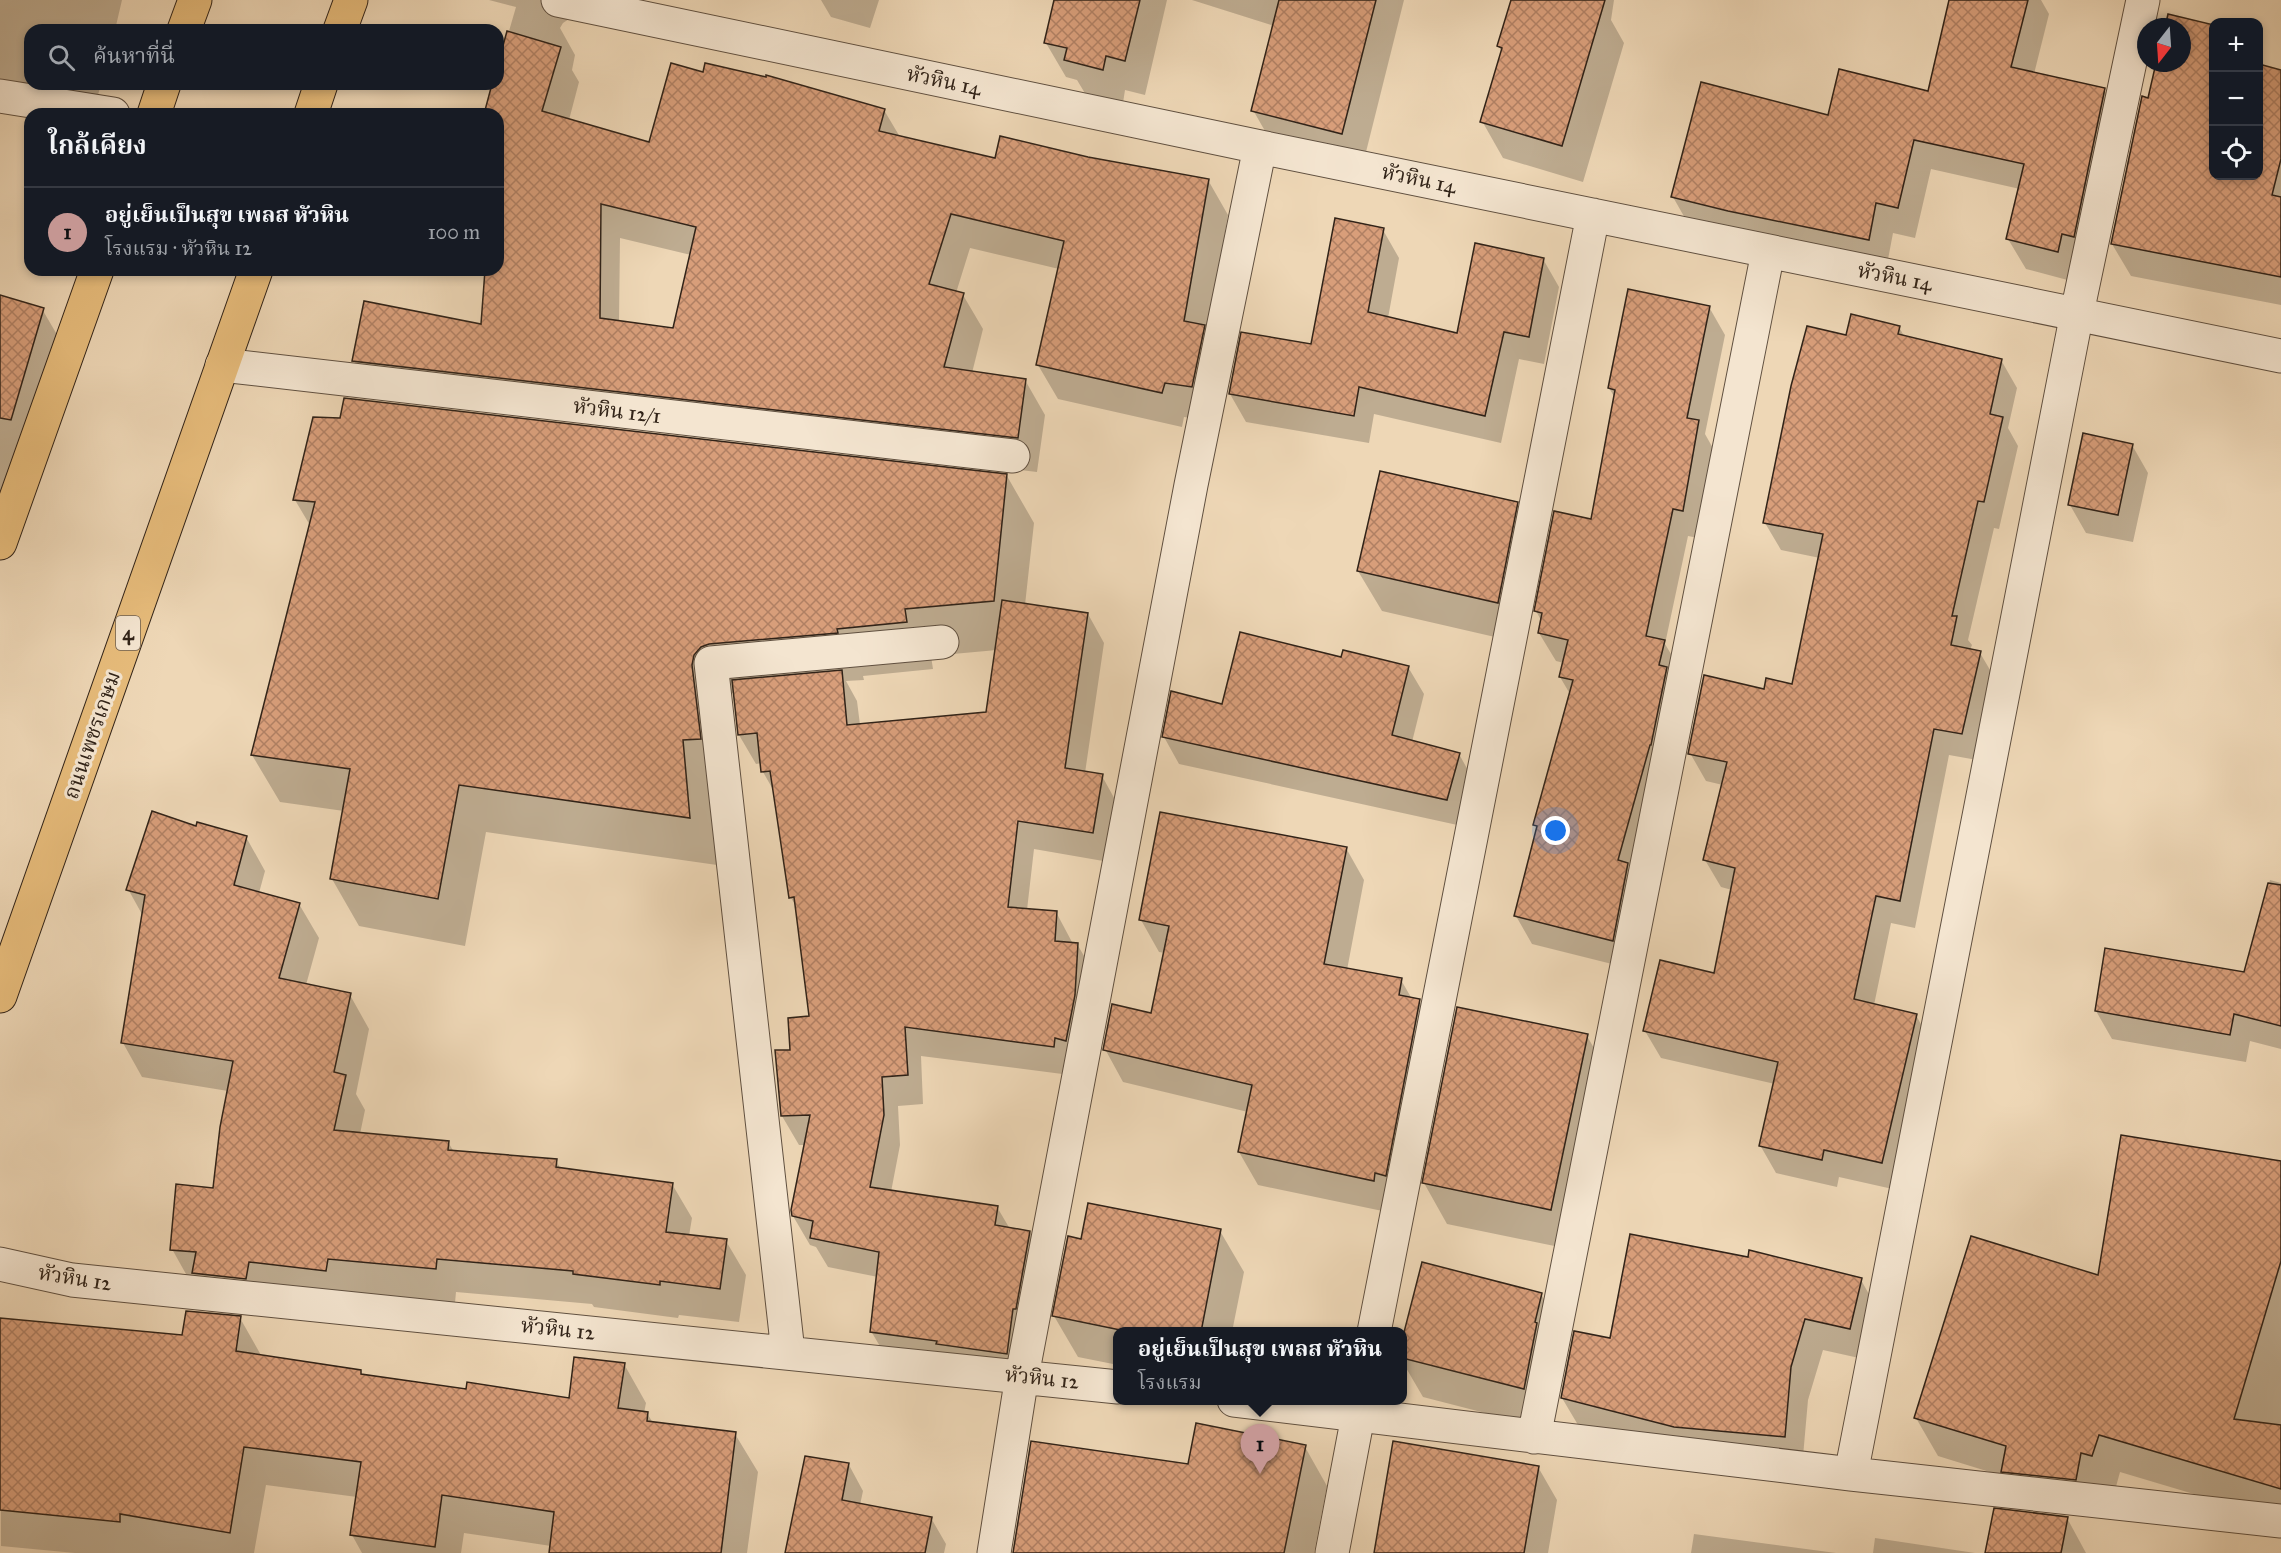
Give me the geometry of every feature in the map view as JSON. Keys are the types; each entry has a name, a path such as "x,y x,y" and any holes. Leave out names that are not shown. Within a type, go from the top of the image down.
{"main road":[{"path":"186,24 195,0"},
{"path":"342,24 351,0"},
{"path":"156,108 162,90"},
{"path":"313,108 319,90"},
{"path":"0,543 9,491 96,276"},
{"name":"ถนนเพชรเกษม","path":"0,996 253,276"}],"street":[{"name":"หัวหิน 14","path":"558,0 1768,252 2281,356"},
{"path":"1851,1474 2077,314 2143,0"},
{"path":"0,96 75,108"},
{"path":"994,1553 1022,1376 1191,485 1260,147"},
{"path":"1375,1327 1593,215"},
{"path":"1534,1437 1768,252"},
{"name":"หัวหิน 12/1","path":"222,365 1013,456"},
{"path":"788,1352 711,663 942,642"},
{"name":"หัวหิน 12","path":"0,1264 72,1280 1113,1386"},
{"path":"1305,1405 1359,1408 1534,1437 2281,1521"},
{"path":"1332,1553 1359,1408"}],"building":[{"path":"1054,0 1140,0 1125,61 1106,56 1103,70 1064,60 1067,48 1044,43"},
{"path":"1279,0 1376,0 1342,134 1251,111"},
{"path":"1511,0 1605,0 1562,146 1480,122 1502,48 1497,46"},
{"path":"1949,0 2028,0 2011,67 2105,88 2074,237 2062,234 2058,252 2006,239 2024,164 1914,140 1898,208 1876,203 1869,240 1671,197 1701,82 1828,115 1839,69 1928,91"},
{"path":"2168,14 2185,18 2167,18"},
{"path":"2191,20 2209,24 2209,180 2263,180 2263,65 2281,70 2281,159 2272,195 2281,197 2281,277 2111,244 2142,96 2148,98 2154,72 2191,72"},
{"path":"507,31 561,47 542,111 649,142 671,63 703,72 705,63 766,77 766,75 885,109 879,131 995,158 1000,136 1088,157 1209,179 1184,321 1205,325 1192,387 1165,383 1162,393 1036,365 1064,241 951,214 929,284 964,293 944,367 1026,379 1018,438 352,361 364,301 481,324 485,276 504,276 504,108 486,108 490,90 504,90 504,42","holes":["601,204 696,227 673,328 600,318"]},
{"path":"1335,218 1384,228 1368,312 1457,333 1475,243 1544,258 1529,337 1504,332 1485,416 1359,387 1354,416 1229,394 1241,332 1311,344"},
{"path":"1628,289 1710,306 1687,418 1699,420 1683,511 1673,509 1646,636 1665,640 1659,665 1667,667 1651,745 1618,860 1628,863 1613,941 1514,916 1537,826 1533,825 1573,680 1559,677 1568,640 1538,633 1542,613 1534,611 1554,511 1591,519 1615,390 1608,388"},
{"path":"0,295 44,308 11,420 0,418"},
{"path":"1851,314 1900,326 1898,334 2002,359 1990,414 2003,417 1984,502 1978,501 1952,616 1957,616 1951,645 1981,651 1962,734 1934,729 1900,901 1876,896 1854,999 1917,1014 1882,1163 1824,1150 1822,1160 1759,1146 1778,1062 1643,1031 1660,960 1714,973 1735,868 1703,860 1727,762 1688,754 1704,675 1764,689 1766,678 1792,684 1823,534 1763,523 1791,386 1807,326 1846,335"},
{"path":"344,398 1007,474 994,601 905,609 907,622 837,629 838,633 709,644 701,647 694,655 692,665 701,739 683,740 690,818 459,785 438,899 330,879 350,769 251,755 315,502 293,500 313,417 340,418"},
{"path":"2083,433 2133,444 2118,515 2068,505"},
{"path":"1380,471 1518,502 1498,603 1357,571"},
{"path":"1002,600 1088,613 1065,768 1103,774 1093,833 1018,821 1008,907 1057,911 1055,941 1078,943 1075,995 1066,1041 1055,1038 1054,1047 905,1027 908,1075 882,1077 884,1115 870,1187 998,1206 995,1225 1030,1231 1016,1309 1013,1309 1007,1354 870,1332 879,1252 810,1238 813,1221 792,1216 791,1210 810,1115 781,1116 775,1050 790,1050 788,1018 809,1016 794,897 789,898 770,771 761,772 757,733 738,735 732,680 842,670 847,725 986,712"},
{"path":"1240,632 1341,657 1343,650 1409,666 1392,735 1460,753 1447,800 1162,737 1171,691 1222,704"},
{"path":"152,811 196,826 197,822 247,836 234,885 300,903 279,978 351,993 334,1072 346,1075 334,1130 449,1141 448,1150 557,1159 556,1167 673,1183 666,1232 727,1239 720,1289 660,1281 660,1285 573,1274 573,1271 437,1259 436,1269 328,1259 326,1271 249,1262 246,1279 192,1273 196,1252 170,1250 176,1184 213,1188 220,1127 233,1061 121,1043 145,895 126,890"},
{"path":"1160,812 1347,847 1324,964 1402,978 1399,995 1420,999 1386,1176 1375,1173 1374,1181 1238,1152 1252,1085 1103,1050 1112,1004 1151,1013 1169,926 1139,920"},
{"path":"2268,883 2281,885 2281,1026 2234,1014 2230,1035 2095,1011 2105,948 2244,972"},
{"path":"1457,1007 1588,1034 1551,1210 1422,1183"},
{"path":"2121,1135 2281,1161 2281,1261 2234,1419 2281,1425 2281,1489 2099,1435 2092,1456 2081,1453 2076,1480 2001,1472 2006,1446 1914,1418 1971,1236 2098,1275"},
{"path":"1088,1203 1221,1229 1202,1327 1113,1329 1052,1316 1068,1236 1081,1239"},
{"path":"1630,1234 1748,1257 1749,1250 1862,1278 1850,1329 1805,1319 1791,1367 1785,1437 1674,1427 1561,1398 1574,1331 1610,1338"},
{"path":"1422,1262 1542,1293 1524,1389 1407,1359 1405,1327"},
{"path":"186,1311 241,1316 236,1351 361,1370 361,1374 466,1389 467,1382 569,1398 574,1357 625,1363 618,1408 648,1412 647,1421 736,1432 721,1553 549,1553 554,1512 442,1495 435,1547 350,1535 361,1462 244,1447 230,1533 120,1514 120,1522 0,1510 0,1318 182,1335"},
{"path":"1196,1423 1306,1445 1284,1553 1013,1553 1031,1441 1188,1464"},
{"path":"1393,1441 1539,1466 1524,1553 1374,1553"},
{"path":"805,1456 849,1463 842,1500 932,1517 925,1553 785,1553"},
{"path":"1994,1508 2068,1517 2061,1553 1985,1553"}],"place":[{"name":"อยู่เย็นเป็นสุข เพลส หัวหิน","path":"1260,1474"}]}
